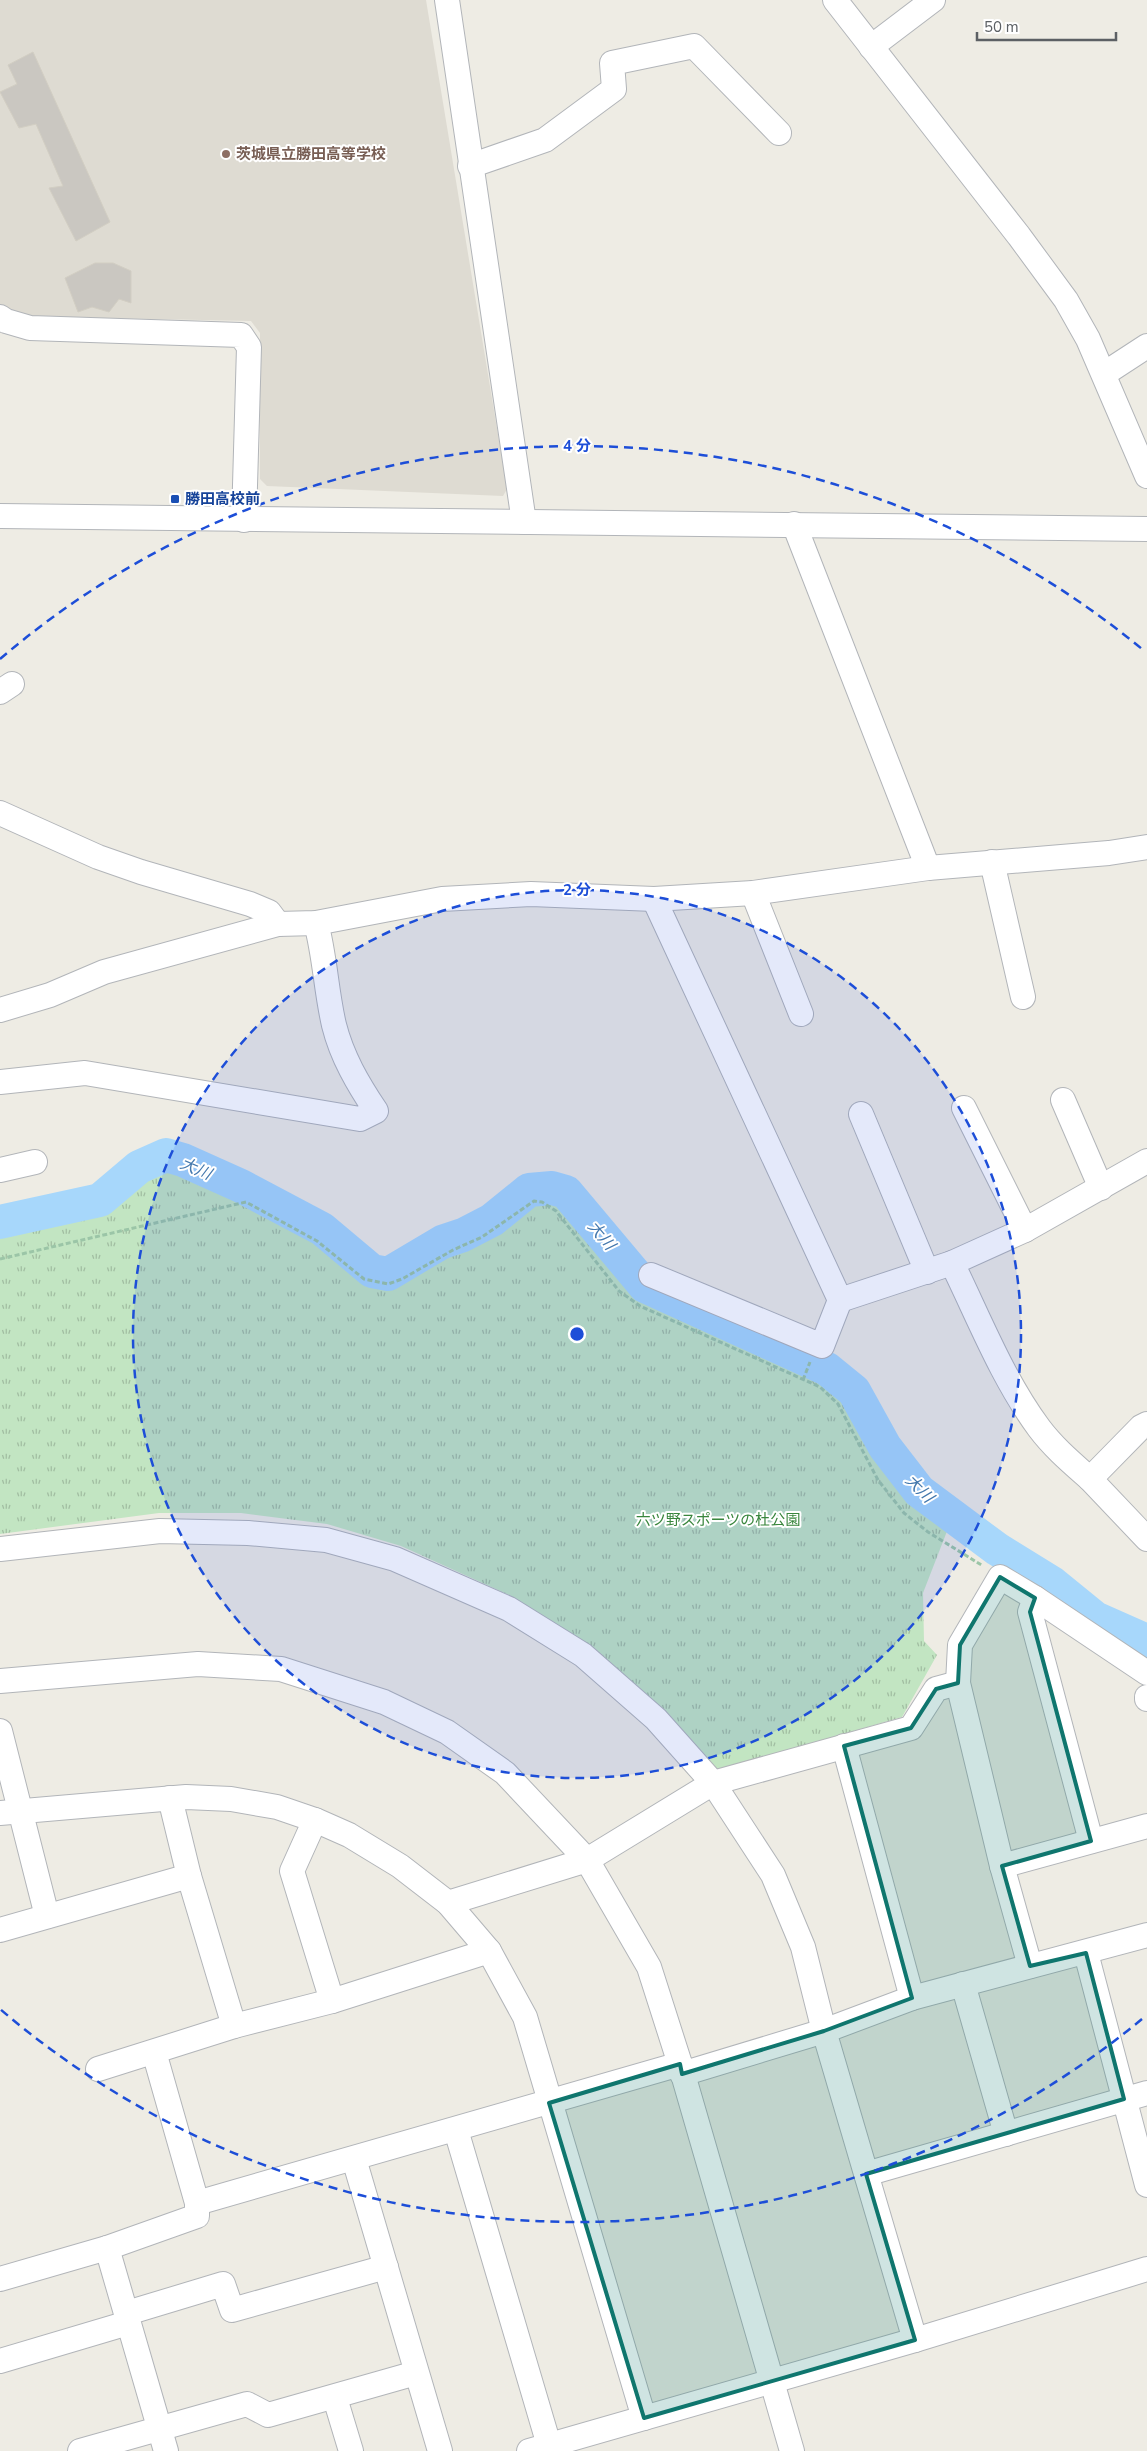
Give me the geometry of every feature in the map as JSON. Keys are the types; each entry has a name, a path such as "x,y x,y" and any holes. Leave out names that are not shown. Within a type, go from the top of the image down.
{"street":[{"path":"448,0 470,166 524,522"},
{"path":"835,0 1019,236 1066,300 1088,339 1147,476"},
{"path":"871,47 933,0"},
{"path":"470,166 545,140 614,89 612,64 694,46 779,133"},
{"path":"0,317 6,321 30,328 241,335 249,347 244,520"},
{"path":"1104,374 1147,346"},
{"path":"0,516 1147,529"},
{"path":"794,524 928,868"},
{"path":"0,813 98,857 141,872 250,904 269,912 278,924"},
{"path":"0,1010 50,995 104,972 278,924 316,923 442,899 531,894 654,899 752,893 928,868 1109,853 1147,847"},
{"path":"992,862 1022,997"},
{"path":"752,893 801,1014"},
{"path":"651,1275 822,1346 840,1300 654,899"},
{"path":"0,1082 85,1073 360,1119 376,1111 353,1077 334,1026 322,943 316,923"},
{"path":"1063,1100 1101,1188"},
{"path":"964,1108 1025,1230"},
{"path":"861,1114 927,1272"},
{"path":"840,1300 952,1263 1025,1230 1147,1161"},
{"path":"0,1170 35,1162"},
{"path":"952,1263 1003,1368 1039,1427 1058,1450 1090,1480 1147,1540"},
{"path":"1090,1480 1141,1427 1147,1424"},
{"path":"0,1549 160,1531 248,1533 326,1540 395,1559 509,1609 583,1655 656,1719 712,1783 773,1875 803,1947 824,2031 915,2340"},
{"path":"1030,1966 1002,1866 958,1683 960,1645 1000,1578 1035,1598 1147,1673"},
{"path":"1035,1598 1030,1612 1091,1841"},
{"path":"0,1681 198,1664 282,1669 384,1702 447,1732 505,1773 587,1860 649,1968 681,2069 792,2451"},
{"path":"448,1903 587,1860 712,1783 911,1728 936,1689 958,1683"},
{"path":"0,1731 10,1812 47,1916"},
{"path":"844,1746 912,1998"},
{"path":"10,1812 170,1798 231,1799 277,1807 315,1820 349,1835 400,1866 448,1903 489,1951 525,2017 644,2418"},
{"path":"170,1798 190,1876 234,2026"},
{"path":"315,1820 292,1871 332,2001"},
{"path":"1002,1866 1147,1826"},
{"path":"0,1930 190,1876"},
{"path":"196,2203 549,2103 824,2031 912,1998 1086,1953 1147,1935"},
{"path":"98,2069 234,2026 332,2001 489,1951"},
{"path":"1086,1953 1147,2185"},
{"path":"963,1984 1006,2134"},
{"path":"0,2279 107,2248 197,2216 196,2203 154,2052"},
{"path":"866,2174 1147,2093"},
{"path":"456,2130 539,2448 773,2382 1147,2269"},
{"path":"354,2159 440,2451"},
{"path":"107,2248 162,2440"},
{"path":"0,2361 223,2284 232,2310 386,2267"},
{"path":"80,2451 162,2440 247,2404 268,2415 335,2398 416,2373"},
{"path":"335,2398 351,2451"}],"path":[{"path":"0,1259 246,1202 317,1241 364,1279 388,1284 402,1279 453,1250 482,1237 534,1200 542,1202 556,1211 619,1291 640,1306 820,1387 838,1404 878,1480 904,1513 928,1532 1000,1578"}],"highlighted area":[{"path":"1000,1577 1035,1598 1030,1612 1091,1841 1002,1866 1030,1966 1086,1953 1124,2099 866,2174 915,2340 644,2418 549,2103 680,2064 682,2074 824,2031 912,1998 844,1746 911,1728 936,1689 958,1683 960,1645"}],"shaded area":[{"name":"茨城県立勝田高等学校","path":"0,0 426,0 507,489 503,496 267,486 260,479 260,333 251,321 7,316 0,308"}],"green space":[{"name":"六ツ野スポーツの杜公園","path":"173,1163 192,1169 248,1195 305,1225 363,1271 382,1279 396,1276 440,1251 487,1228 533,1194 550,1191 564,1196 642,1289 824,1372 851,1394 883,1449 918,1494 951,1521 923,1593 924,1641 937,1655 902,1717 717,1771 661,1707 588,1644 511,1596 401,1546 327,1524 241,1513 159,1513 0,1534 0,1230 101,1208 154,1167"}],"building":[{"path":"33,52 110,222 76,241 49,188 63,186 36,124 19,128 0,92 17,84 8,65"},
{"path":"95,263 113,263 131,271 131,303 119,299 109,312 92,307 78,312 65,278"}],"waterway":[{"name":"大川","path":"0,1222 100,1200 139,1167 166,1155 183,1160 241,1186 322,1229 372,1271 388,1274 442,1242 463,1235 492,1220 529,1190 552,1188 566,1192 645,1286 827,1369 854,1391 885,1447 919,1491 997,1549 1052,1583 1095,1618 1147,1641"}],"place":[{"name":"茨城県立勝田高等学校","path":"226,154"},
{"name":"勝田高校前","path":"175,499"}]}
